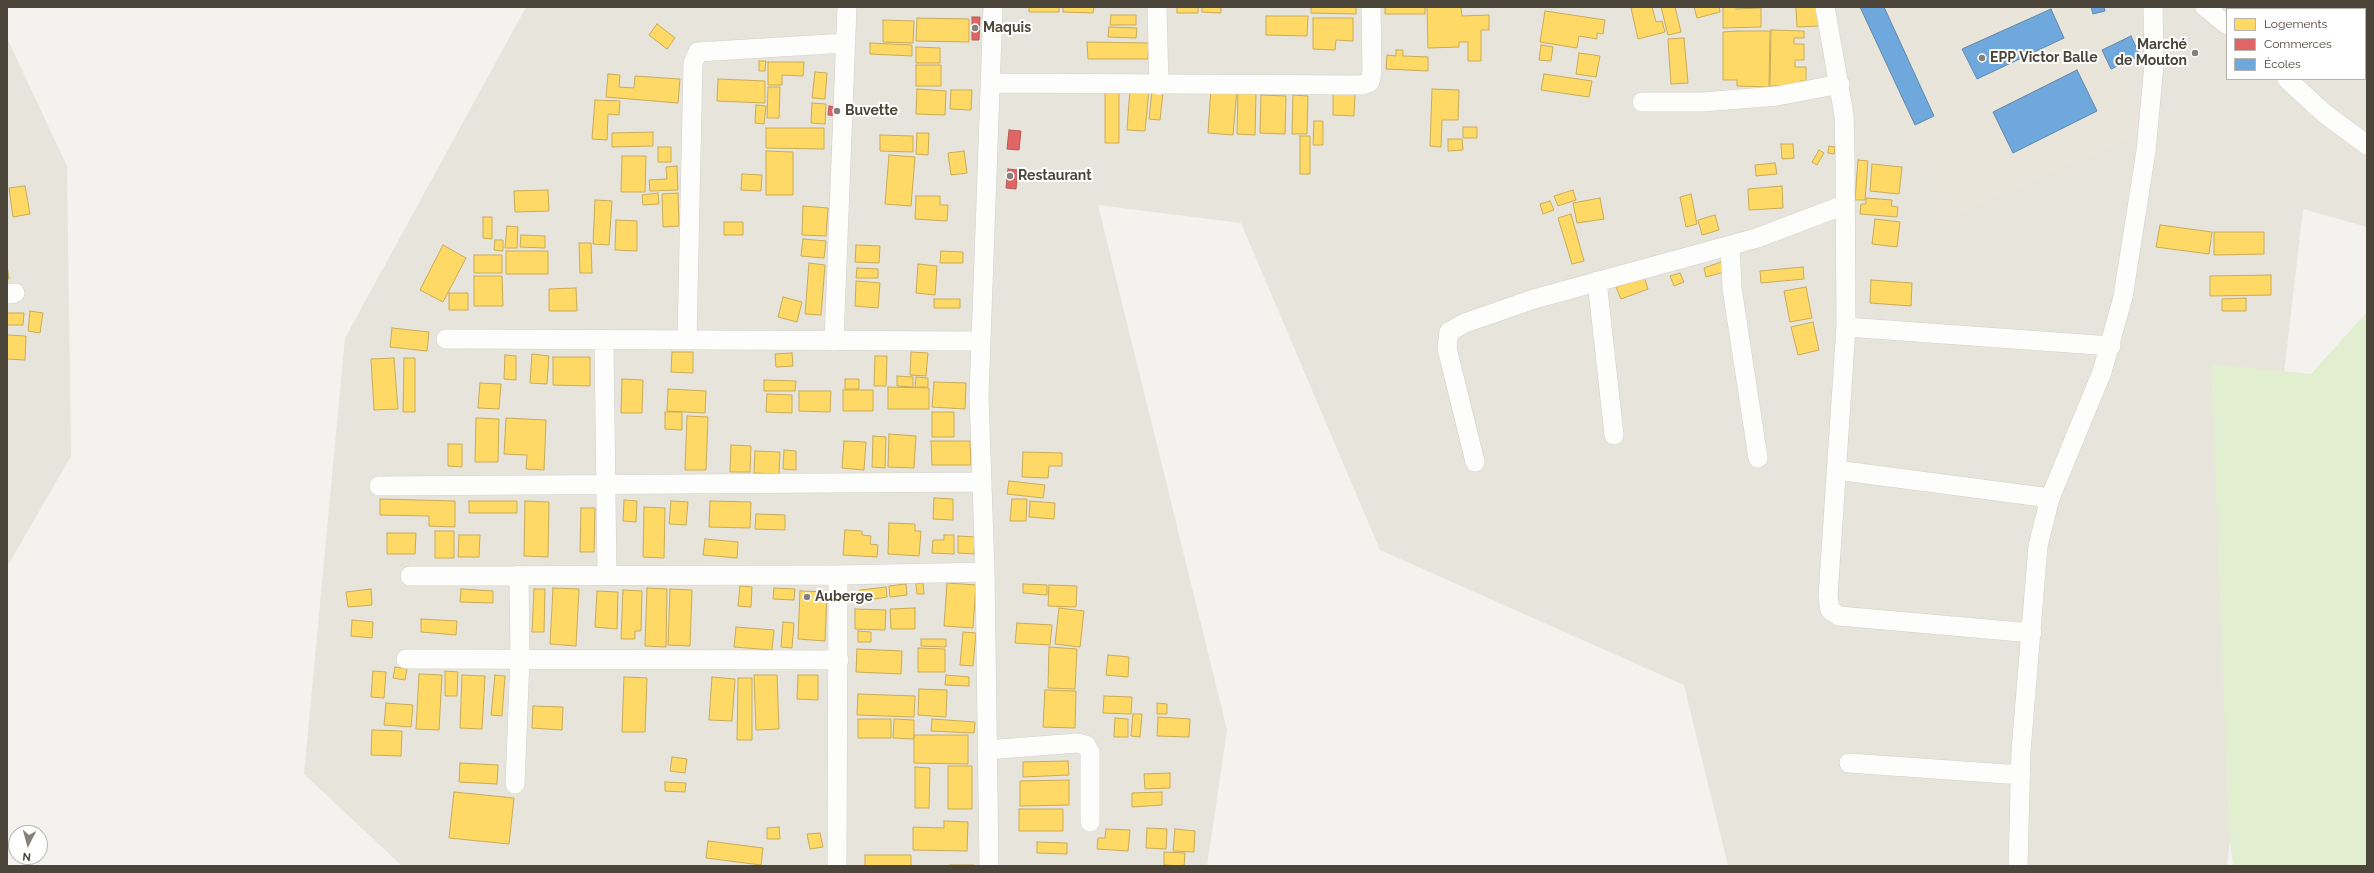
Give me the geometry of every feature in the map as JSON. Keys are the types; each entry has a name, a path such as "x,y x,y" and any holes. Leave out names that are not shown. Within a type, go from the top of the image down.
{"street":[{"path":"834,341 847,7"},
{"path":"989,866 985,572 979,439 980,341 993,7"},
{"path":"1157,7 1159,85"},
{"path":"990,83 1159,85 1366,84 1370,82 1372,72 1371,7"},
{"path":"1825,7 1840,84 1844,115 1846,327 1828,596 1830,610 1839,616 2032,633"},
{"path":"2018,866 2021,775 2038,546 2050,498 2102,372 2111,346 2123,297 2146,152 2154,65 2154,7"},
{"path":"2205,7 2226,24"},
{"path":"687,340 693,63 698,52 846,43"},
{"path":"2288,80 2325,114 2367,145"},
{"path":"1642,102 1702,102 1777,96 1840,84"},
{"path":"1475,462 1447,348 1449,332 1465,322 1534,299 1730,246 1844,205"},
{"path":"1730,246 1738,327 1758,458"},
{"path":"1597,281 1614,435"},
{"path":"1846,327 2111,346"},
{"path":"446,339 980,341"},
{"path":"604,340 607,575"},
{"path":"1836,470 2050,498"},
{"path":"379,486 982,482"},
{"path":"410,576 838,575 985,572"},
{"path":"837,866 839,660 838,575"},
{"path":"515,784 520,658 519,576"},
{"path":"406,659 520,658 839,660"},
{"path":"987,750 1077,743 1086,744 1090,752 1090,822"},
{"path":"1849,763 2021,775"}],"shaded area":[{"path":"526,7 2367,7 2367,227 2303,209 2227,866 1728,866 1684,685 1380,550 1241,223 1098,205 1227,730 1207,866 402,866 304,774 345,338"},
{"path":"1854,7 2093,7 2148,130 1949,218"},
{"path":"7,38 67,166 71,456 7,567"}],"green space":[{"path":"2367,312 2367,866 2233,866 2229,834 2211,364 2311,374"}],"building: Logements":[{"path":"1029,7 1059,7 1059,12 1029,12"},
{"path":"1063,7 1094,7 1093,13 1063,12"},
{"path":"1177,7 1198,7 1198,13 1177,13"},
{"path":"1202,7 1221,7 1221,13 1202,12"},
{"path":"1311,7 1356,7 1356,14 1311,13"},
{"path":"1385,7 1425,7 1425,14 1385,14"},
{"path":"1427,7 1461,7 1462,16 1489,15 1489,30 1481,30 1481,61 1468,61 1468,42 1459,42 1459,47 1428,48"},
{"path":"1652,7 1656,22 1662,21 1665,32 1638,39 1631,8"},
{"path":"1661,7 1675,7 1681,32 1668,35"},
{"path":"1694,7 1719,7 1720,12 1697,18"},
{"path":"1723,7 1736,7 1736,9 1761,8 1761,27 1723,28"},
{"path":"1796,7 1819,7 1819,26 1797,27"},
{"path":"1545,11 1605,20 1603,34 1597,33 1597,39 1579,36 1577,48 1540,42"},
{"path":"1111,15 1136,15 1136,25 1110,25"},
{"path":"1266,16 1308,16 1307,36 1266,35"},
{"path":"917,18 969,19 969,42 916,41"},
{"path":"1313,18 1353,18 1353,41 1336,40 1335,50 1313,49"},
{"path":"883,20 914,21 913,43 883,42"},
{"path":"657,24 675,38 667,49 649,35"},
{"path":"1109,27 1137,28 1136,38 1108,37"},
{"path":"1771,30 1804,31 1804,38 1794,38 1794,44 1804,44 1804,60 1795,60 1795,67 1806,67 1806,81 1800,81 1800,86 1770,86"},
{"path":"1770,31 1769,87 1737,86 1737,80 1723,80 1723,32"},
{"path":"1684,38 1688,83 1671,84 1668,39"},
{"path":"1087,42 1149,43 1148,59 1088,59"},
{"path":"870,43 912,45 912,56 870,54"},
{"path":"1541,45 1553,47 1551,61 1539,60"},
{"path":"916,47 940,48 940,63 916,63"},
{"path":"1396,50 1403,50 1403,56 1428,57 1428,71 1386,69 1387,55 1396,56"},
{"path":"1579,53 1600,56 1596,77 1576,74"},
{"path":"759,61 766,61 765,71 759,71"},
{"path":"768,62 804,62 803,76 782,75 782,85 768,85"},
{"path":"916,65 941,65 941,86 916,86"},
{"path":"815,72 827,73 825,99 812,98"},
{"path":"608,74 620,75 619,87 634,88 635,76 680,79 678,103 606,97"},
{"path":"1544,74 1592,81 1589,97 1541,90"},
{"path":"718,79 765,81 765,103 717,101"},
{"path":"768,87 780,87 779,118 767,118"},
{"path":"1105,88 1119,88 1119,143 1105,143"},
{"path":"1211,88 1237,90 1233,135 1208,133"},
{"path":"917,89 946,91 945,115 916,114"},
{"path":"1130,89 1149,90 1145,131 1127,130"},
{"path":"1432,89 1459,90 1458,120 1442,120 1441,147 1430,146"},
{"path":"951,90 972,90 971,110 950,109"},
{"path":"1152,91 1163,92 1160,120 1149,119"},
{"path":"1238,91 1256,92 1255,135 1237,134"},
{"path":"1333,92 1355,93 1354,116 1333,115"},
{"path":"1261,95 1286,96 1285,134 1260,133"},
{"path":"1293,95 1308,96 1307,134 1292,134"},
{"path":"595,100 620,101 619,115 608,114 607,140 592,139"},
{"path":"812,103 826,104 825,124 811,123"},
{"path":"756,105 766,106 764,124 755,123"},
{"path":"1314,121 1323,121 1323,145 1313,145"},
{"path":"1463,127 1477,127 1477,138 1463,138"},
{"path":"766,128 824,128 824,149 766,148"},
{"path":"653,132 653,146 612,147 612,133"},
{"path":"917,133 929,133 928,155 916,154"},
{"path":"880,135 913,136 913,152 880,151"},
{"path":"1300,136 1310,136 1310,174 1300,174"},
{"path":"1448,139 1462,139 1463,150 1448,151"},
{"path":"1781,144 1793,144 1794,158 1782,159"},
{"path":"1829,146 1835,147 1834,154 1828,153"},
{"path":"658,147 671,147 671,162 658,162"},
{"path":"1819,150 1824,153 1817,165 1812,162"},
{"path":"766,151 793,152 793,195 766,195"},
{"path":"964,151 967,173 951,175 948,153"},
{"path":"889,155 915,157 911,206 885,204"},
{"path":"622,156 646,156 645,192 621,192"},
{"path":"1858,160 1868,161 1865,200 1855,200"},
{"path":"1775,163 1777,174 1756,176 1755,165"},
{"path":"1872,164 1902,167 1899,194 1870,191"},
{"path":"677,166 678,190 650,191 649,180 667,179 666,167"},
{"path":"742,174 762,175 761,191 741,190"},
{"path":"25,186 30,214 13,217 9,188"},
{"path":"1782,186 1783,208 1749,210 1748,189"},
{"path":"548,190 549,211 515,212 514,191"},
{"path":"1573,190 1576,200 1558,206 1554,196"},
{"path":"658,193 659,204 643,205 642,195"},
{"path":"678,193 679,226 663,227 662,194"},
{"path":"1691,194 1697,224 1686,227 1680,197"},
{"path":"916,196 940,196 940,205 948,205 947,221 915,219"},
{"path":"1600,198 1604,219 1577,223 1573,203"},
{"path":"1866,198 1892,200 1891,206 1898,207 1897,217 1860,214 1861,204 1866,204"},
{"path":"595,200 612,201 609,245 593,244"},
{"path":"1550,201 1554,210 1543,214 1540,204"},
{"path":"803,206 828,208 826,236 802,235"},
{"path":"1571,214 1584,261 1572,264 1558,218"},
{"path":"1715,215 1719,230 1702,235 1698,220"},
{"path":"483,217 492,217 492,239 483,238"},
{"path":"1875,219 1900,222 1897,247 1872,244"},
{"path":"616,220 637,221 637,251 615,250"},
{"path":"724,222 743,222 743,235 724,235"},
{"path":"2160,225 2212,232 2209,254 2156,247"},
{"path":"507,226 518,227 517,248 505,248"},
{"path":"2214,232 2264,232 2264,254 2214,255"},
{"path":"521,235 545,236 545,248 520,247"},
{"path":"803,239 826,241 824,258 801,256"},
{"path":"495,240 503,240 503,251 494,250"},
{"path":"579,243 591,243 592,273 580,273"},
{"path":"443,245 466,258 443,302 420,290"},
{"path":"856,245 880,246 879,263 855,262"},
{"path":"506,251 548,251 548,274 506,274"},
{"path":"941,251 963,252 963,263 940,263"},
{"path":"474,255 502,255 502,273 474,273"},
{"path":"1721,262 1724,272 1706,277 1704,268"},
{"path":"809,263 825,265 821,315 805,314"},
{"path":"918,264 937,266 935,295 916,293"},
{"path":"7,265 9,279 7,279"},
{"path":"1803,267 1804,279 1761,283 1760,271"},
{"path":"857,268 878,269 878,278 856,278"},
{"path":"1680,273 1684,282 1674,286 1670,276"},
{"path":"2271,275 2271,295 2210,296 2210,276"},
{"path":"474,276 502,276 503,306 474,306"},
{"path":"1644,277 1648,289 1621,299 1616,287"},
{"path":"1871,280 1912,283 1911,306 1870,303"},
{"path":"856,281 880,283 878,308 855,306"},
{"path":"1806,287 1812,318 1790,322 1784,291"},
{"path":"576,288 577,311 549,311 549,289"},
{"path":"449,293 468,293 468,310 449,310"},
{"path":"783,297 802,302 797,322 778,317"},
{"path":"2246,298 2246,311 2222,311 2222,299"},
{"path":"934,299 960,299 960,308 934,308"},
{"path":"30,311 43,313 40,333 28,331"},
{"path":"7,313 24,313 23,325 7,325"},
{"path":"1813,322 1819,350 1798,355 1791,327"},
{"path":"392,328 429,332 427,351 390,347"},
{"path":"7,335 26,336 25,360 7,359"},
{"path":"672,352 693,352 693,373 671,372"},
{"path":"911,352 928,353 926,376 910,375"},
{"path":"792,353 793,366 776,367 775,354"},
{"path":"532,354 549,356 547,384 530,383"},
{"path":"505,355 516,356 516,380 504,379"},
{"path":"875,356 887,356 886,386 874,386"},
{"path":"553,357 590,357 590,386 553,385"},
{"path":"394,358 398,409 374,410 371,359"},
{"path":"404,358 415,358 415,412 403,412"},
{"path":"897,376 913,377 913,387 897,386"},
{"path":"916,377 928,378 928,387 915,387"},
{"path":"622,379 643,380 642,413 621,413"},
{"path":"845,379 859,379 859,389 845,389"},
{"path":"764,380 796,381 795,391 764,391"},
{"path":"934,382 966,383 965,409 932,407"},
{"path":"480,383 501,384 499,409 478,408"},
{"path":"888,387 929,388 929,409 888,409"},
{"path":"668,389 706,391 705,413 667,411"},
{"path":"843,390 873,390 873,411 843,411"},
{"path":"799,391 831,391 830,412 799,411"},
{"path":"767,394 792,395 792,413 766,412"},
{"path":"665,412 682,412 682,430 665,429"},
{"path":"932,412 954,412 954,437 932,437"},
{"path":"687,416 708,417 706,470 685,470"},
{"path":"476,418 499,419 498,462 475,462"},
{"path":"506,418 546,420 544,470 526,469 527,455 504,454"},
{"path":"889,434 916,436 914,468 888,467"},
{"path":"873,436 886,437 885,468 872,467"},
{"path":"844,441 866,442 864,470 842,468"},
{"path":"931,441 970,441 971,465 932,465"},
{"path":"448,444 462,444 462,467 448,466"},
{"path":"731,445 751,446 750,472 730,472"},
{"path":"784,450 796,451 796,470 783,469"},
{"path":"755,451 780,452 779,474 754,473"},
{"path":"1023,452 1062,453 1062,466 1049,466 1048,478 1022,477"},
{"path":"1009,481 1045,485 1043,498 1007,494"},
{"path":"934,498 953,499 953,520 933,519"},
{"path":"380,499 455,501 455,527 429,526 429,516 380,515"},
{"path":"1012,499 1027,499 1026,521 1010,521"},
{"path":"624,500 637,501 636,522 623,521"},
{"path":"469,501 517,501 517,513 469,513"},
{"path":"525,501 549,502 548,557 524,556"},
{"path":"671,501 688,502 686,525 669,524"},
{"path":"710,501 751,502 750,528 709,527"},
{"path":"1030,501 1055,503 1054,519 1029,517"},
{"path":"644,507 665,508 664,558 643,557"},
{"path":"581,508 595,508 594,552 580,552"},
{"path":"756,514 785,515 785,530 755,529"},
{"path":"889,523 915,524 915,531 921,531 919,556 888,554"},
{"path":"845,530 862,531 862,535 871,536 870,544 878,545 877,557 843,555"},
{"path":"435,531 454,531 454,558 435,558"},
{"path":"387,533 416,533 415,554 387,554"},
{"path":"459,535 480,535 479,557 458,557"},
{"path":"944,535 954,535 954,554 932,553 933,540 944,540"},
{"path":"958,536 975,537 974,554 958,553"},
{"path":"705,539 738,542 737,558 703,555"},
{"path":"923,583 924,594 917,594 916,584"},
{"path":"947,583 976,585 973,628 944,626"},
{"path":"906,584 907,595 890,597 889,586"},
{"path":"1023,584 1047,585 1047,595 1023,593"},
{"path":"1049,585 1077,586 1076,607 1048,606"},
{"path":"740,586 752,587 751,607 738,606"},
{"path":"886,587 887,597 862,601 860,590"},
{"path":"553,588 579,589 576,646 550,644"},
{"path":"647,588 667,589 666,647 645,646"},
{"path":"774,588 795,589 794,600 773,599"},
{"path":"371,589 372,605 348,607 346,592"},
{"path":"461,589 493,591 493,603 460,602"},
{"path":"534,589 545,589 544,632 532,632"},
{"path":"670,589 692,590 690,646 668,645"},
{"path":"623,590 642,591 641,631 635,631 635,639 621,639"},
{"path":"597,591 618,592 617,629 595,627"},
{"path":"800,591 827,592 825,641 798,639"},
{"path":"915,608 915,629 891,629 890,609"},
{"path":"1059,608 1084,611 1080,647 1055,644"},
{"path":"855,609 886,610 885,630 855,629"},
{"path":"421,619 457,621 456,635 421,632"},
{"path":"352,620 373,622 372,638 351,636"},
{"path":"783,622 794,623 792,648 781,647"},
{"path":"1017,623 1052,625 1050,645 1015,643"},
{"path":"736,627 774,630 772,650 734,647"},
{"path":"858,631 871,632 871,642 858,642"},
{"path":"963,632 976,633 973,666 960,665"},
{"path":"921,639 946,639 946,647 921,646"},
{"path":"1049,647 1077,649 1075,689 1048,688"},
{"path":"918,648 945,649 945,672 918,672"},
{"path":"857,649 902,651 901,674 856,672"},
{"path":"1108,655 1129,657 1128,677 1106,675"},
{"path":"395,667 407,669 405,680 393,678"},
{"path":"373,671 386,672 384,698 371,697"},
{"path":"445,671 458,672 457,696 445,696"},
{"path":"419,674 442,675 439,730 416,729"},
{"path":"462,675 485,676 482,729 460,728"},
{"path":"495,675 505,676 502,716 491,715"},
{"path":"754,675 777,675 779,729 756,730"},
{"path":"798,675 818,675 818,700 797,699"},
{"path":"946,675 969,677 969,686 945,685"},
{"path":"624,677 647,678 645,732 622,732"},
{"path":"712,677 735,679 732,721 709,720"},
{"path":"738,678 752,678 752,740 737,740"},
{"path":"919,689 947,690 946,717 918,715"},
{"path":"1045,690 1076,691 1075,728 1043,727"},
{"path":"858,694 915,696 914,717 857,715"},
{"path":"1104,696 1132,697 1131,714 1103,713"},
{"path":"386,703 413,705 411,727 384,725"},
{"path":"1157,703 1167,704 1167,714 1157,714"},
{"path":"533,706 563,707 562,730 532,728"},
{"path":"1133,714 1142,714 1140,737 1131,736"},
{"path":"1158,717 1190,719 1189,737 1157,736"},
{"path":"1115,718 1128,719 1128,737 1114,737"},
{"path":"858,719 891,719 891,738 858,738"},
{"path":"894,719 914,720 914,739 893,738"},
{"path":"932,719 975,722 974,733 931,731"},
{"path":"372,730 402,731 401,756 371,755"},
{"path":"914,735 968,735 968,764 914,763"},
{"path":"672,757 687,759 685,773 670,771"},
{"path":"1068,761 1069,775 1023,777 1023,762"},
{"path":"460,763 498,765 497,784 459,782"},
{"path":"948,766 972,766 972,809 948,809"},
{"path":"915,767 930,768 929,808 915,808"},
{"path":"1170,773 1170,788 1145,789 1144,774"},
{"path":"1069,780 1069,805 1020,806 1020,781"},
{"path":"665,782 686,783 685,792 665,791"},
{"path":"454,792 514,798 509,844 449,838"},
{"path":"1162,792 1162,805 1132,807 1132,793"},
{"path":"1019,809 1063,809 1063,831 1019,831"},
{"path":"944,821 968,822 967,851 913,850 913,827 944,828"},
{"path":"779,827 780,839 767,839 767,828"},
{"path":"1147,828 1167,829 1166,849 1146,848"},
{"path":"1106,829 1130,830 1128,851 1097,849 1098,838 1105,838"},
{"path":"1175,829 1195,831 1194,852 1173,851"},
{"path":"820,833 823,847 810,849 807,834"},
{"path":"708,841 763,848 761,865 706,858"},
{"path":"1037,842 1067,843 1067,854 1037,853"},
{"path":"1164,852 1185,853 1184,866 1164,865"},
{"path":"865,855 911,855 911,866 865,866"},
{"path":"974,865 974,866 950,866"}],"building: Commerces":[{"path":"972,17 980,17 979,40 972,40"},
{"path":"829,106 841,108 840,116 828,115"},
{"path":"1009,130 1021,131 1019,150 1007,149"},
{"path":"1008,169 1018,170 1016,189 1006,188"}],"building: Écoles":[{"path":"1860,7 1884,7 1934,116 1915,125"},
{"path":"2091,7 2104,7 2105,11 2093,14"},
{"path":"2051,9 2064,38 1977,79 1962,49"},
{"path":"2131,36 2140,56 2111,69 2102,50"},
{"path":"2077,70 2097,111 2013,153 1993,112"}],"place":[{"name":"Maquis","path":"975,28"},
{"name":"Marché de Mouton","path":"2195,53"},
{"name":"EPP Victor Balle","path":"1982,58"},
{"name":"Buvette","path":"837,111"},
{"name":"Restaurant","path":"1010,176"},
{"name":"Auberge","path":"807,597"}]}
